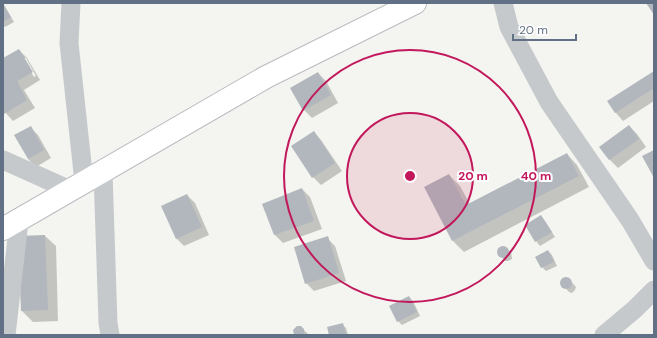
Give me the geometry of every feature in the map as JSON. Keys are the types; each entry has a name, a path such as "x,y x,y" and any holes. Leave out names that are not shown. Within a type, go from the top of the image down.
{"main road":[{"path":"11,225 266,77 415,3"}],"street":[{"path":"71,3 69,43 86,181 110,335"},
{"path":"504,3 509,27 549,102 630,220 654,261"},
{"path":"3,160 86,181"},
{"path":"6,335 11,225"},
{"path":"604,335 635,309 654,290"}],"building":[{"path":"646,3 654,3 654,15"},
{"path":"3,4 11,17 3,22"},
{"path":"19,49 33,72 17,81 27,100 4,114 3,58"},
{"path":"654,71 654,88 615,113 607,101"},
{"path":"318,72 331,95 303,111 290,88"},
{"path":"629,125 639,139 609,160 599,147"},
{"path":"31,126 44,150 28,159 14,135"},
{"path":"314,131 335,163 312,178 291,146"},
{"path":"654,150 654,178 642,156"},
{"path":"567,153 579,176 452,241 424,187 449,174 466,205"},
{"path":"302,188 314,221 274,235 262,204"},
{"path":"187,194 202,227 176,239 161,206"},
{"path":"541,215 552,232 535,242 525,225"},
{"path":"45,235 48,310 21,311 18,236"},
{"path":"328,236 339,273 305,284 294,247"},
{"path":"503,246 507,248 509,252 507,256 503,258 499,256 497,252 499,248"},
{"path":"548,250 554,262 541,268 535,257"},
{"path":"566,277 570,279 572,283 570,287 566,289 562,287 560,283 562,279"},
{"path":"409,296 417,312 397,322 389,306"},
{"path":"343,323 346,335 329,335 327,327"},
{"path":"297,326 301,326 304,329 304,335 294,335 293,330"}]}
